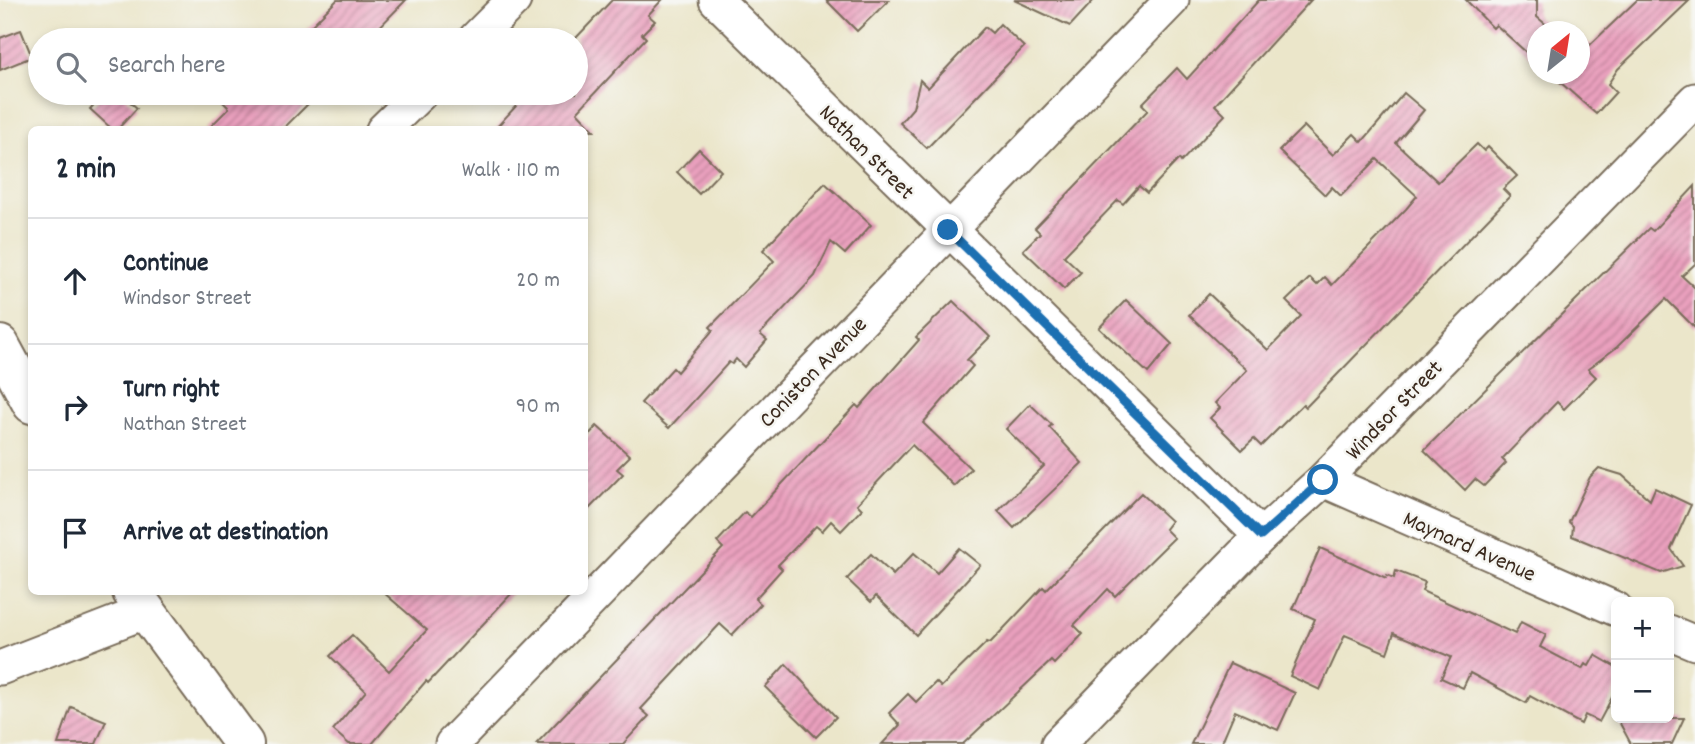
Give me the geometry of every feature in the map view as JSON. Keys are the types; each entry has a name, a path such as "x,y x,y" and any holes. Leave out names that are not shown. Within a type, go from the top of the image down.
{"main road":[{"path":"0,345 28,397"},
{"path":"138,602 244,744"}],"street":[{"path":"486,28 514,0"},
{"name":"Nathan Street","path":"716,0 1261,536"},
{"name":"Coniston Avenue","path":"452,744 1172,0"},
{"name":"Windsor Street","path":"1058,744 1261,536 1323,480 1695,100"},
{"path":"387,126 409,105"},
{"name":"Maynard Avenue","path":"1323,480 1611,607"},
{"path":"0,668 138,602"},
{"path":"1674,634 1695,643"}],"building":[{"path":"337,0 406,0 379,28 309,28"},
{"path":"612,0 662,0 648,15 655,21 642,34 646,38 588,100 588,28 585,28"},
{"path":"826,0 889,0 857,31"},
{"path":"1014,0 1094,0 1070,26"},
{"path":"1259,0 1311,0 1215,105 1225,115 1181,162 1179,159 1147,193 1139,186 1123,204 1118,200 1064,256 1081,272 1064,289 1023,250 1040,233 1035,228 1148,110 1142,104 1177,68 1187,79"},
{"path":"1466,0 1537,0 1537,17 1542,21 1527,21 1527,53 1496,25 1493,28"},
{"path":"1637,0 1690,0 1618,69 1608,84 1616,92 1596,114 1562,84 1590,84 1590,45"},
{"path":"1000,24 1024,47 927,148 900,123 913,108 920,80 928,88 985,27 992,33"},
{"path":"21,30 28,47 28,59 0,70 0,38"},
{"path":"1404,93 1424,110 1396,143 1438,182 1477,144 1484,151 1488,147 1517,176 1503,189 1510,196 1306,407 1303,404 1261,446 1254,439 1242,450 1210,418 1220,408 1215,403 1247,370 1189,315 1209,294 1268,350 1301,316 1286,301 1310,278 1317,285 1325,277 1332,285 1406,209 1417,196 1377,159 1341,196 1332,187 1325,195 1279,151 1304,126 1333,155 1354,134 1362,142"},
{"path":"94,105 134,105 137,108 121,126 109,126 90,109"},
{"path":"226,105 307,105 286,126 211,126 229,108"},
{"path":"517,105 584,105 577,112 594,130 588,130 588,126 498,126"},
{"path":"699,149 721,171 699,194 677,172"},
{"path":"825,183 871,225 845,254 831,242 815,276 760,334 767,340 744,367 736,359 732,364 729,362 669,428 641,403 673,368 677,372 713,330 710,327 774,261 763,250"},
{"path":"1695,186 1695,264 1682,276 1695,288 1695,328 1666,299 1617,347 1588,369 1596,377 1564,409 1557,402 1502,459 1506,463 1484,486 1475,479 1465,490 1424,450 1649,228 1653,231"},
{"path":"1126,300 1172,344 1148,373 1099,328"},
{"path":"953,301 990,337 967,360 973,366 923,423 971,469 954,486 912,445 857,504 862,509 841,531 831,521 822,531 816,526 778,565 782,569 755,599 761,604 732,635 720,624 641,709 649,716 623,744 536,744 723,548 717,542 745,512 751,517 856,405 859,408 919,340 916,337"},
{"path":"1030,404 1052,425 1049,427 1082,463 1014,528 998,511 1044,466 1006,429"},
{"path":"597,426 630,456 617,469 623,474 588,510 588,436"},
{"path":"1599,468 1622,475 1650,500 1655,488 1691,505 1671,549 1683,566 1661,573 1572,536 1573,526 1569,522 1590,477"},
{"path":"1141,493 1171,521 1165,529 1174,538 1115,596 1108,589 1074,625 1083,634 1054,664 1051,661 963,744 882,744 900,725 889,713 908,694 916,702 936,682 941,687 987,642 990,643 1043,587 1046,590"},
{"path":"959,548 980,565 916,635 876,596 871,602 847,579 871,554 893,575 914,553 937,573"},
{"path":"1320,548 1386,578 1387,575 1394,578 1396,571 1425,582 1422,591 1515,634 1521,622 1546,635 1540,647 1582,669 1585,664 1589,666 1595,655 1611,664 1611,699 1599,722 1585,715 1581,724 1530,696 1526,703 1470,673 1463,688 1441,678 1451,657 1394,633 1387,653 1345,635 1320,690 1290,676 1315,619 1293,609"},
{"path":"386,595 510,595 428,683 426,681 372,744 349,744 333,730 366,691 330,656 352,635 389,671 427,630"},
{"path":"1230,663 1295,693 1278,730 1235,711 1221,744 1191,744"},
{"path":"786,664 836,717 816,737 765,687"},
{"path":"71,707 106,721 96,744 58,744"},
{"path":"1674,718 1684,718 1672,744 1631,744 1620,723 1674,723"}],"route":[{"path":"948,230 1261,536 1323,480"}]}
